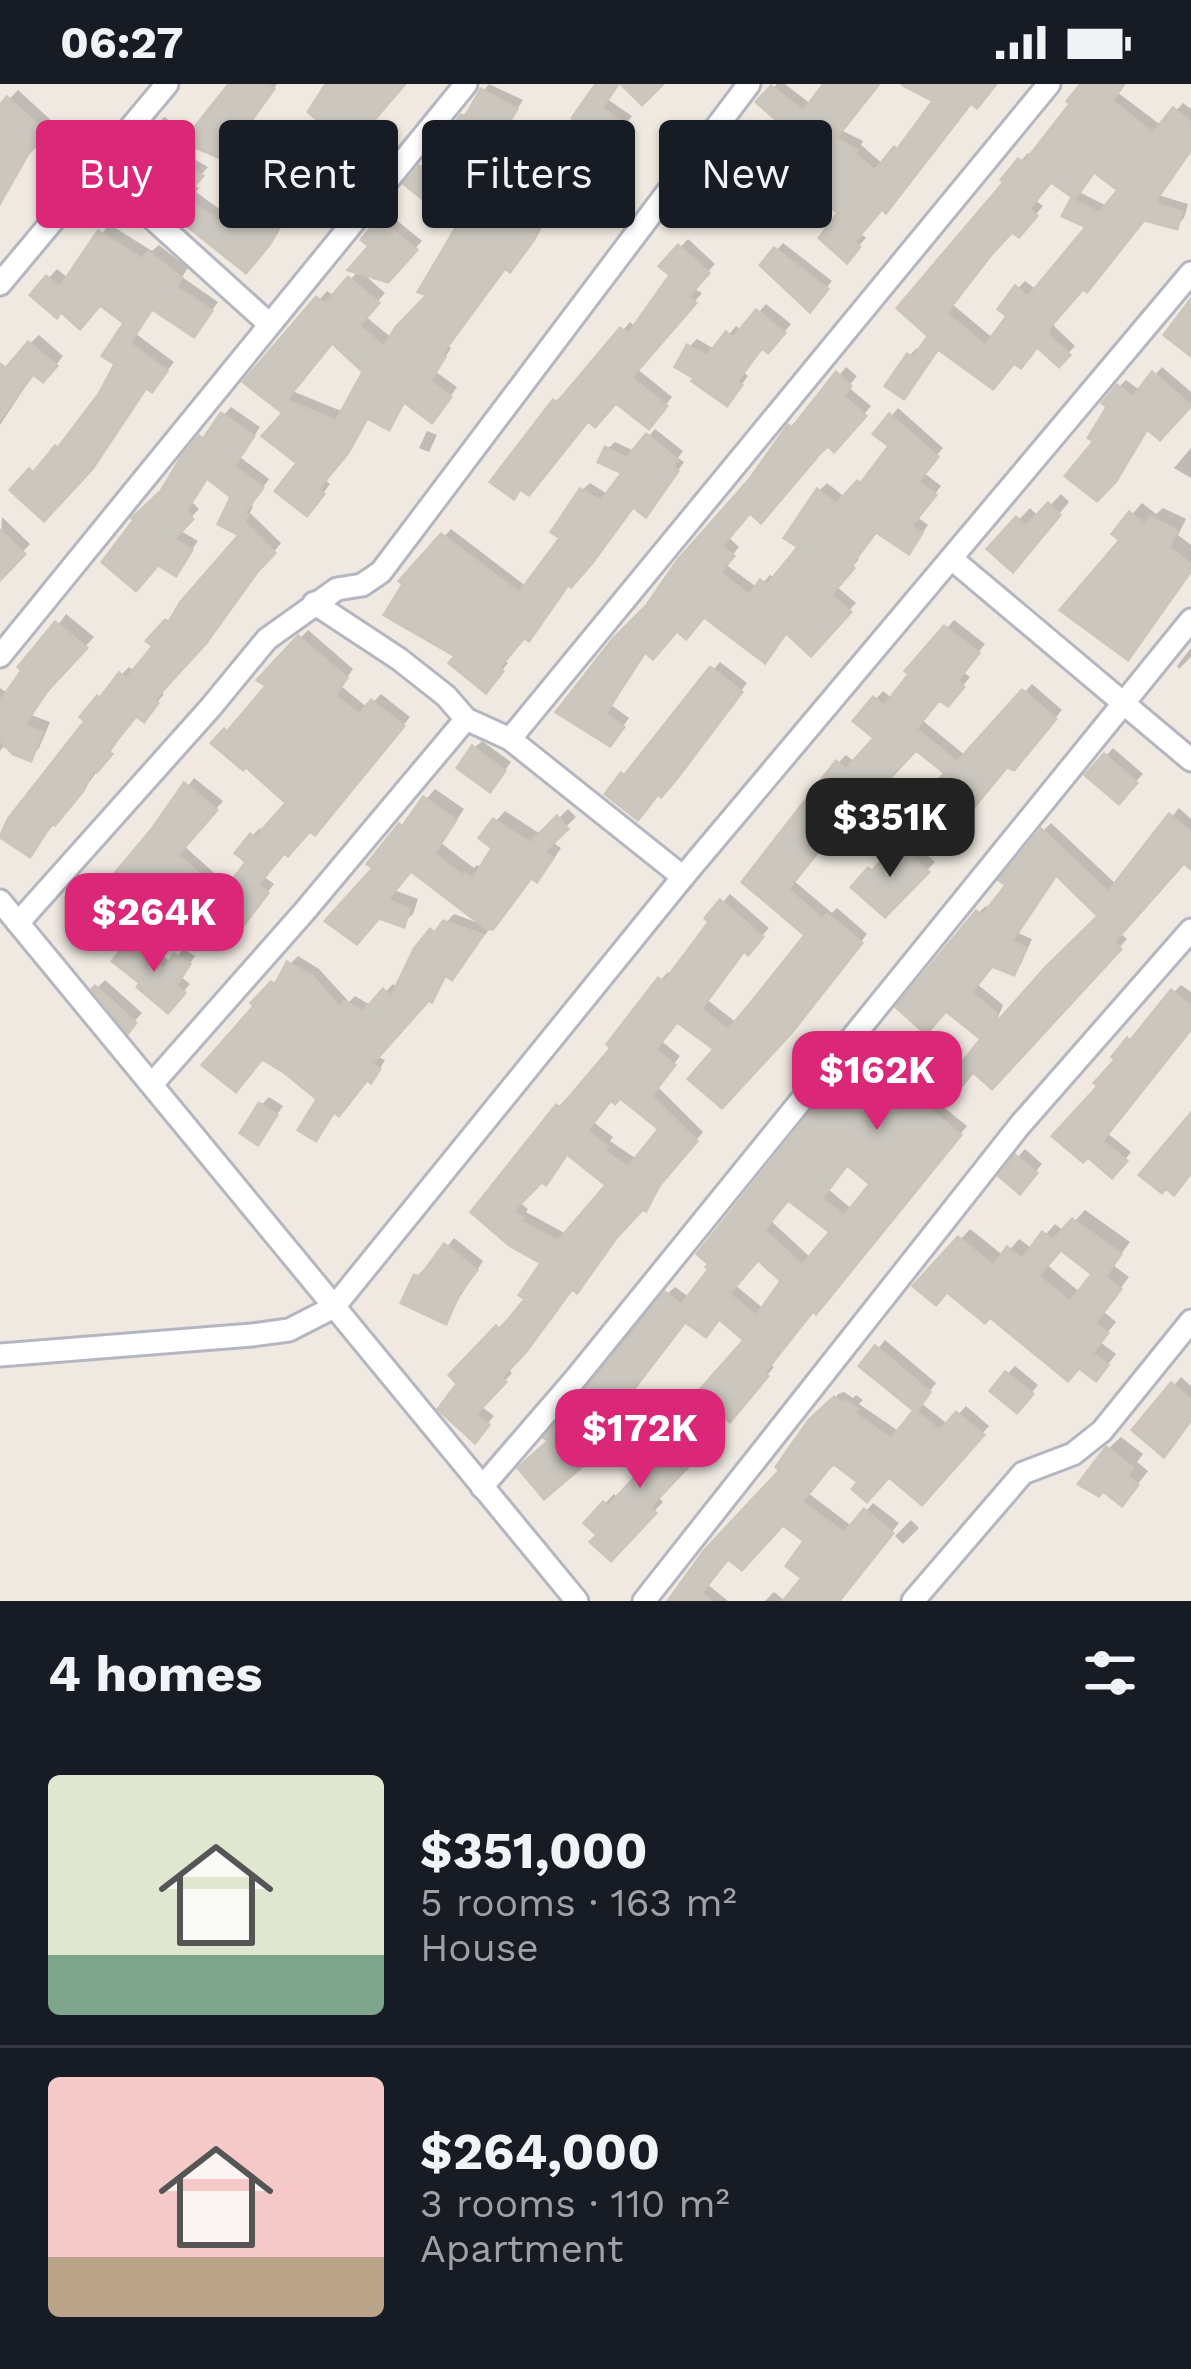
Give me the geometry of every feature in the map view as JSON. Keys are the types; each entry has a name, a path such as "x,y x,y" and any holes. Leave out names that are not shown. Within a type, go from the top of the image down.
{"street":[{"path":"138,120 167,84"},
{"path":"0,656 466,84"},
{"path":"18,923 267,639 337,589 362,585 382,572 749,84"},
{"path":"510,739 1049,84"},
{"path":"0,284 48,228"},
{"path":"163,228 268,323"},
{"path":"0,1354 252,1336 289,1330 334,1307 683,878 1191,273"},
{"path":"952,559 1191,760"},
{"path":"314,603 399,659 446,696 466,719 510,739 683,878"},
{"path":"482,1487 1191,620"},
{"path":"153,1083 466,719"},
{"path":"0,901 577,1601"},
{"path":"644,1601 1020,1125 1191,930"},
{"path":"913,1601 1023,1474 1073,1454 1102,1431 1191,1321"}],"building":[{"path":"229,84 266,84 274,89 251,120 219,120 219,158 195,147 195,127"},
{"path":"326,84 405,84 374,120 318,120 308,112"},
{"path":"596,84 618,84 602,108 619,120 572,118"},
{"path":"621,84 663,84 642,105"},
{"path":"824,84 879,84 836,138 857,150 855,154 875,171 933,101 901,84 996,84 977,108 971,103 886,213 882,209 854,242 860,247 847,263 819,238 832,228 838,213 832,208 832,120 777,120 756,102 771,86 803,111"},
{"path":"1081,84 1124,84 1112,101 1153,133 1173,108 1191,123 1191,150 1154,203 1182,212 1177,229 1144,220 1087,292 1083,289 1050,327 1048,335 1070,355 1059,367 1037,347 1021,368 1014,363 993,389 938,349 904,399 885,386 907,354 913,358 928,336 897,308 1004,182 1001,180 1018,159 1024,163 1070,104 1067,101","holes":["1094,172 1118,190 1099,213 1071,199 1062,216 1086,227 1028,297 1015,286 998,309 1007,316 985,346 946,313 1012,232 1019,237 1037,216 1029,209 1051,182 1075,199"]},
{"path":"481,89 517,109 510,120 457,120 465,117"},
{"path":"7,97 36,123 36,145 0,203 0,105"},
{"path":"422,168 422,198 404,184"},
{"path":"195,205 219,222 219,228 279,228 246,273 190,228 195,228"},
{"path":"371,228 389,228 417,250 388,282 348,270 369,246 361,240"},
{"path":"456,228 540,228 441,355 445,357 430,381 451,397 432,423 404,402 389,430 367,418 348,453 318,489 324,494 307,516 275,491 297,463 262,436 283,413 243,382 316,297 325,304 348,277 379,303 359,326 384,347 427,295 418,292","holes":["332,343 363,372 336,421 286,400"]},
{"path":"98,231 142,259 148,252 182,278 176,287 212,311 194,337 152,309 130,343 167,371 152,392 146,388 92,469 44,521 10,490 58,448 99,394 115,364 102,356 124,323 100,305 80,329 61,312 57,318 30,295 46,276 60,287"},
{"path":"678,245 709,273 688,297 696,303 631,378 667,406 649,429 616,403 595,427 588,421 529,495 520,489 514,499 490,482 553,400 557,403 620,328 628,334 670,275 659,266"},
{"path":"774,248 828,289 810,312 760,265"},
{"path":"1191,299 1191,356 1164,335"},
{"path":"756,310 785,333 768,353 762,348 737,381 742,385 727,406 675,367 687,345 707,356 726,332 733,338"},
{"path":"28,342 57,366 43,382 33,374 0,419 0,364 6,368"},
{"path":"836,372 851,386 843,396 866,416 834,452 828,446 821,452 761,523 750,513 722,546 734,556 720,573 749,595 760,580 767,585 798,547 784,538 817,489 836,504 857,481 861,483 889,446 873,434 889,414 938,457 918,482 936,495 911,526 922,533 909,554 876,532 831,595 851,612 811,656 786,633 765,663 704,617 686,639 677,631 653,659 645,652 605,714 624,727 610,746 556,712 749,480 788,425 792,428"},
{"path":"1152,372 1191,406 1160,440 1147,429 1116,481 1097,501 1065,476 1094,441 1088,438 1107,407 1102,403 1117,385 1133,397"},
{"path":"221,413 254,436 234,466 263,488 244,513 248,515 244,522 275,553 206,643 154,700 158,703 144,722 136,716 108,751 112,754 97,772 94,769 83,791 52,823 30,857 0,837 8,819 85,721 80,717 97,696 119,673 126,679 153,646 146,641 165,620 169,622 239,535 218,524 231,497 207,478 186,511 193,519 174,539 192,550 176,576 158,565 136,591 102,562 132,518 161,491 180,459 199,436 203,439"},
{"path":"646,434 678,460 673,467 678,471 646,517 633,507 529,641 524,638 499,668 503,671 486,693 449,663 455,656 384,615 403,584 399,581 441,534 519,593 560,538 551,532 580,489 601,501 622,473 598,462 605,447 627,458"},
{"path":"1048,503 1060,515 1013,572 987,549 1016,517 1026,526"},
{"path":"1129,512 1145,525 1150,517 1177,531 1169,547 1191,565 1191,571 1128,660 1060,610 1120,540 1112,534"},
{"path":"0,530 25,554 0,580"},
{"path":"55,622 87,648 24,725 42,732 31,761 13,754 0,740 0,701 22,670 18,667"},
{"path":"944,626 979,653 957,681 964,687 948,706 939,700 916,729 957,762 1022,690 1056,719 1014,770 1007,767 949,837 919,811 941,786 937,782 945,773 916,750 878,791 909,816 893,837 854,807 788,889 822,919 827,914 862,943 792,1032 722,1108 688,1079 714,1049 677,1022 655,1050 675,1065 651,1096 697,1141 658,1187 646,1211 617,1237 577,1293 572,1289 501,1378 506,1382 475,1415 489,1425 475,1443 438,1409 457,1384 449,1375 496,1326 500,1330 525,1299 519,1295 541,1263 509,1245 471,1212 556,1105 560,1108 611,1048 607,1044 658,978 664,982 720,900 763,937 748,955 744,951 701,1009 728,1030 754,999 805,935 742,882 836,761 846,769 874,738 853,721 873,697 884,706 909,674 905,671","holes":["620,1098 659,1129 628,1167 604,1151 607,1147 587,1131 611,1100 615,1104","567,1154 606,1185 558,1241 520,1221 523,1218 513,1211 542,1182 546,1185"]},
{"path":"298,636 347,678 335,695 359,715 371,700 404,726 315,835 310,831 288,856 284,853 258,885 268,893 233,939 201,914 207,907 170,875 117,934 85,909 184,783 217,810 178,855 222,894 246,862 235,853 286,803 211,743 224,729 227,732 266,686 257,680"},
{"path":"710,667 742,692 678,777 638,820 605,794"},
{"path":"472,746 505,771 490,792 457,768"},
{"path":"1104,754 1137,783 1119,804 1085,775"},
{"path":"423,797 456,820 434,854 473,879 492,848 479,838 493,819 530,843 557,816 568,829 544,852 553,858 537,882 531,878 493,929 411,871 387,900 410,909 404,927 379,918 357,944 325,921 373,868 367,864"},
{"path":"1169,814 1191,833 1191,869 1184,863 1114,942 1121,949 992,1089 973,1072 955,1094 948,1088 931,1111 961,1135 816,1314 813,1311 730,1422 696,1394 744,1340 719,1319 706,1337 685,1322 626,1399 631,1403 618,1418 613,1413 589,1446 598,1453 544,1499 518,1468 548,1441 544,1438 665,1292 681,1305 709,1269 697,1254 857,1055 890,1080 913,1048 951,1076 981,1039 946,1011 926,1034 896,1007 976,911 982,916 1006,885 999,880 1041,829 1108,892","holes":["1056,875 1098,916 990,1030 997,1014 971,993 992,966 1014,975 1026,948 1012,941","847,1165 870,1184 844,1216 822,1198","788,1200 830,1232 802,1265 764,1230","758,1260 781,1281 756,1316 729,1294"]},
{"path":"897,843 929,872 885,917 851,887"},
{"path":"443,921 483,935 452,980 445,975 432,1002 372,1064 380,1069 371,1083 367,1080 339,1116 334,1112 316,1141 298,1130 317,1099 285,1073 262,1059 236,1092 202,1065 254,1006 251,1003 271,982 275,985 287,962 312,976 340,1008 344,1001 363,1012 383,989 391,997 414,949"},
{"path":"128,941 164,969 174,954 190,964 176,986 185,993 168,1013 112,961"},
{"path":"95,986 136,1023 128,1033 92,989"},
{"path":"1171,990 1191,1006 1191,1029 1102,1141 1127,1161 1112,1178 1052,1136 1098,1086 1094,1083 1115,1060 1112,1057"},
{"path":"259,1103 277,1115 258,1145 240,1133"},
{"path":"1191,1113 1191,1173 1174,1195 1166,1188 1162,1193 1139,1175"},
{"path":"1015,1155 1037,1173 1020,1194 999,1176"},
{"path":"1072,1219 1121,1254 1105,1277 1121,1289 1095,1323 1108,1333 1092,1353 1108,1365 1096,1381 1079,1368 1068,1381 990,1317 985,1323 947,1292 936,1305 913,1286 958,1237 993,1266 1007,1247 1022,1259 1042,1232 1053,1240","holes":["1061,1250 1092,1274 1070,1302 1038,1276"]},
{"path":"444,1244 477,1270 460,1292 446,1324 401,1303 414,1275 420,1277"},
{"path":"875,1346 930,1392 916,1412 859,1366"},
{"path":"1005,1372 1033,1394 1017,1413 990,1391"},
{"path":"1171,1383 1191,1400 1191,1420 1164,1457 1132,1430"},
{"path":"834,1397 857,1409 854,1413 891,1439 914,1410 940,1431 956,1412 984,1435 922,1505 889,1477 867,1502 852,1489 858,1482 834,1464 829,1468 802,1502 844,1533 864,1509 893,1533 839,1601 783,1601 802,1578 786,1566 804,1541 783,1525 742,1570 728,1559 701,1593 711,1601 668,1601 704,1551 780,1470 776,1467 809,1420"},
{"path":"669,1426 701,1453 650,1507 656,1513 611,1561 590,1542 597,1535 584,1523 638,1474 621,1459 636,1441 648,1451"},
{"path":"1106,1447 1133,1468 1127,1476 1138,1485 1122,1506 1103,1491 1099,1496 1078,1484"}]}
